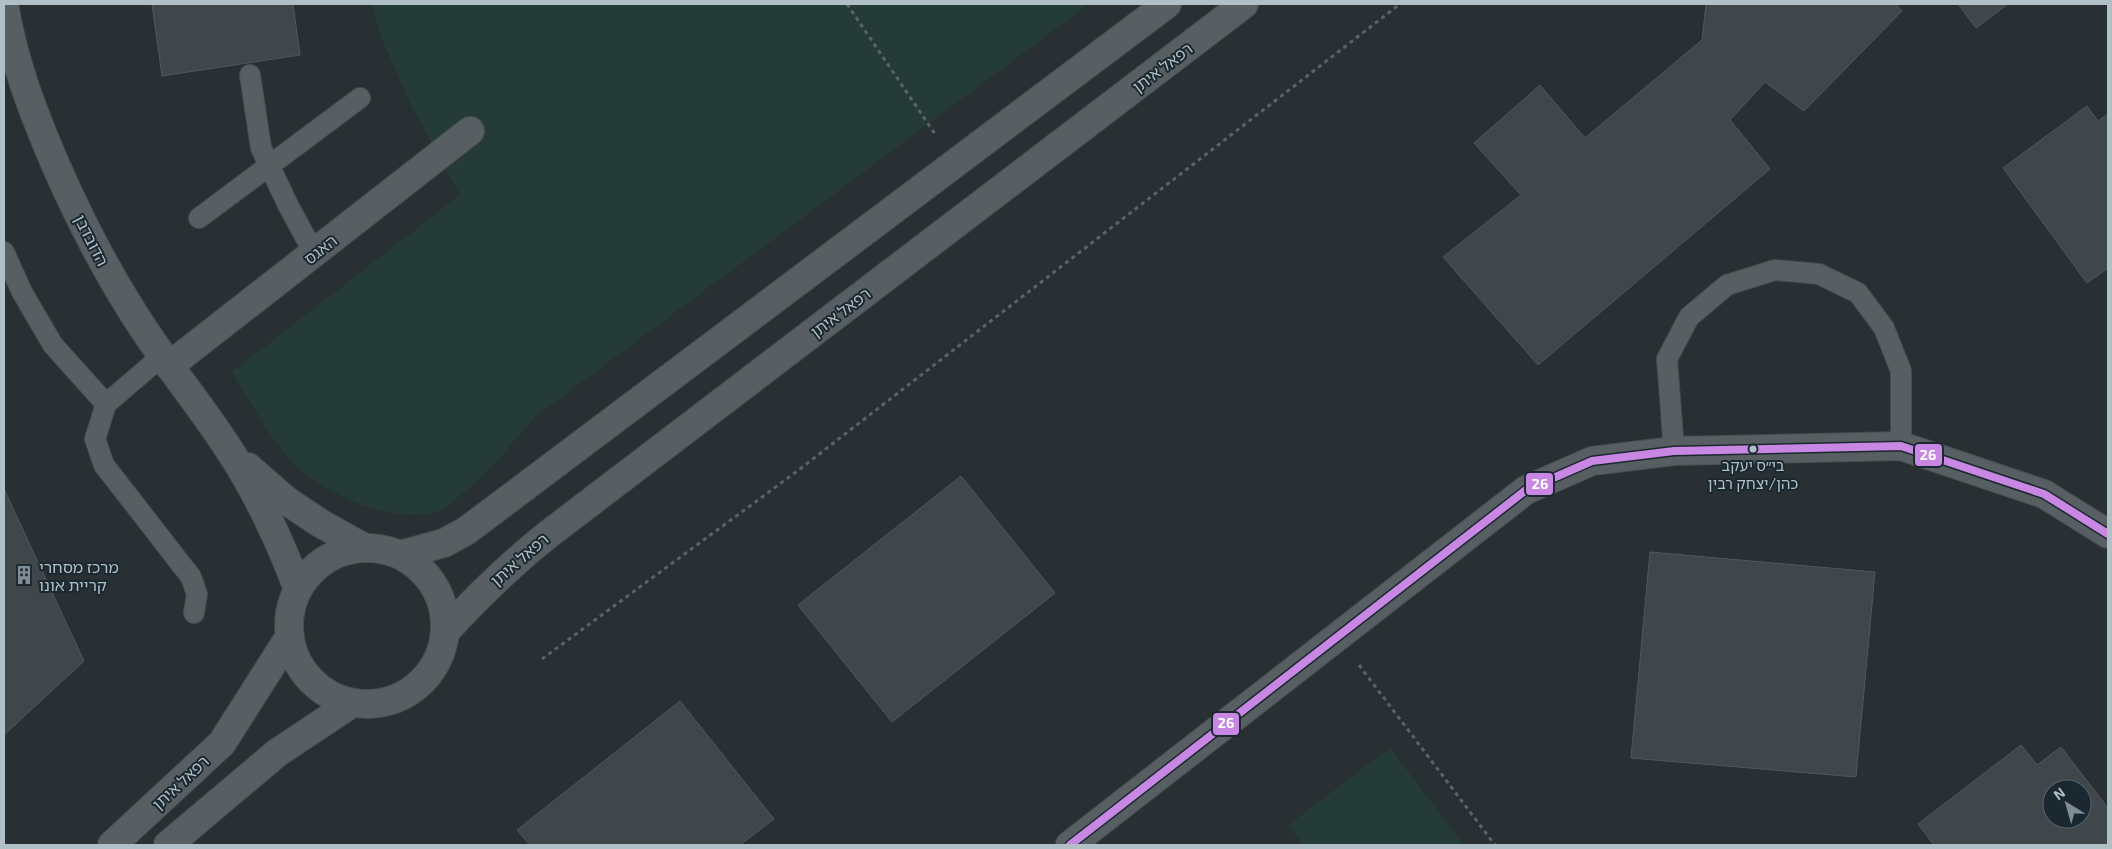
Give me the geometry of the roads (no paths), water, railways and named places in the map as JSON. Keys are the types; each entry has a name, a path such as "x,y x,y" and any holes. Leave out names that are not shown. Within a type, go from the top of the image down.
{"street":[{"name":"הדובדבן","path":"4,4 9,36 37,121 72,201 109,273 166,361 230,451 284,552 298,589"},
{"path":"400,555 444,543 466,531 1168,4"},
{"name":"רפאל איתן","path":"446,632 512,563 550,533 1244,4"},
{"name":"האגס","path":"166,361 314,253 470,131"},
{"path":"1070,845 1526,490 1592,461 1674,451 1902,446 2044,494 2108,534"},
{"name":"הדובדבן","path":"230,451 287,501 320,523 363,547"},
{"path":"363,547 390,550 414,562 432,581 444,605 446,632 439,658 424,680 402,696 376,704 352,703 329,694 310,679 296,659 290,636 290,612 298,589 314,568 337,553 363,547"},
{"name":"רפאל איתן","path":"112,845 222,743 290,636"},
{"path":"168,845 277,753 352,703"}],"lane":[{"path":"250,75 261,148 314,253"},
{"path":"199,218 360,98"},
{"path":"4,252 22,292 54,345 106,404"},
{"path":"1674,451 1667,359 1689,317 1726,285 1775,270 1819,274 1858,293 1884,328 1901,371 1902,446"},
{"path":"166,361 106,404 95,439 104,465 191,577 197,594 194,613"}],"place":[{"name":"בי״ס יעקב כהן/יצחק רבין","path":"1753,449"},
{"name":"מרכז מסחרי קריית אונו","path":"24,575"}]}
